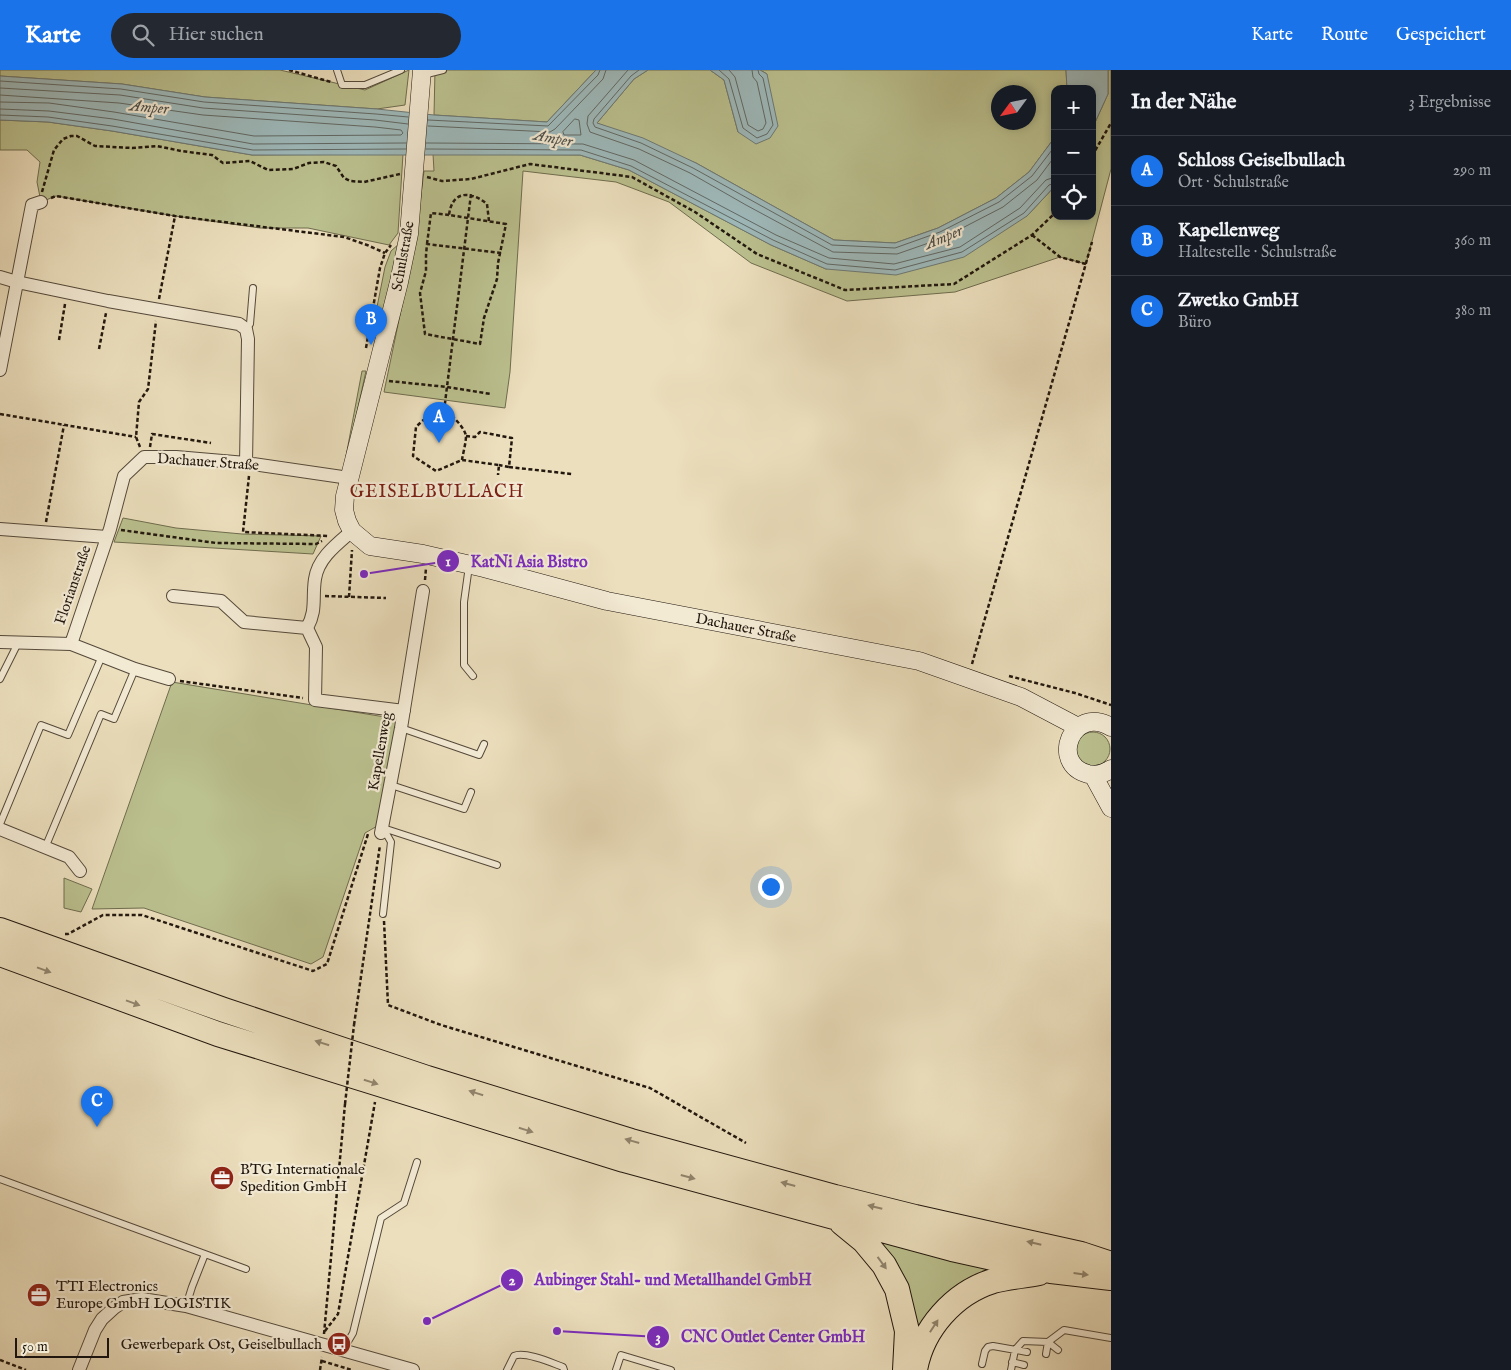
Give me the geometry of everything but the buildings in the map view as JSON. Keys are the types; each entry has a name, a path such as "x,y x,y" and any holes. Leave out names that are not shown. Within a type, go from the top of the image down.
{"highway":[{"path":"0,930 224,1010 426,1078 631,1141 853,1202 1104,1261"},
{"path":"0,954 218,1034 624,1160 834,1218 1050,1271"},
{"path":"834,1218 864,1241 884,1265 897,1289 907,1331 905,1370"},
{"path":"915,1370 924,1343 936,1322 948,1309 974,1289 992,1282 1104,1261"}],"street":[{"name":"Schulstraße","path":"352,531 346,521 344,496 399,282 409,234 422,73"},
{"path":"0,370 32,204 41,202"},
{"path":"0,277 108,301 239,324 246,329 248,339 248,464"},
{"name":"Dachauer Straße","path":"108,533 124,476 146,457 176,457 248,464 349,478"},
{"path":"0,529 108,533"},
{"path":"307,628 313,617 315,579 319,566 326,555 352,531"},
{"name":"Dachauer Straße","path":"352,531 370,546 423,554 469,564 607,601 919,661 1021,696 1074,732"},
{"name":"Florianstraße","path":"71,644 108,533"},
{"name":"Kapellenweg","path":"382,830 404,711 423,591"},
{"path":"173,596 221,601 244,622 307,628"},
{"path":"307,628 316,646 314,700 404,711"},
{"name":"Florianstraße","path":"0,642 71,644 135,669 169,679"},
{"path":"1111,727 1095,721 1086,723 1074,732 1068,746 1068,754 1072,762 1077,769 1084,773 1100,775 1111,770"},
{"path":"1093,775 1111,808"},
{"path":"0,829 69,857 80,871"},
{"path":"79,1370 95,1330 102,1319 123,1302 142,1299 186,1306 324,1338 343,1350 413,1370"}],"lane":[{"path":"337,70 342,85 365,85 401,70"},
{"path":"422,73 443,70"},
{"path":"246,329 250,324 253,288"},
{"path":"469,564 464,602 464,665 473,676"},
{"path":"0,679 18,642"},
{"path":"0,824 41,725 68,735 102,655"},
{"path":"45,848 101,714 114,719 135,669"},
{"path":"401,728 479,755 484,744"},
{"path":"391,785 464,809 471,792"},
{"path":"382,830 497,865"},
{"name":"Kapellenweg","path":"382,830 391,842 384,914"},
{"path":"343,1350 353,1333 381,1218 404,1203 417,1162"},
{"path":"0,1179 246,1269"},
{"path":"186,1306 205,1254"},
{"path":"1046,1354 1048,1342 1064,1330 1111,1338"},
{"path":"1011,1370 1014,1350 1023,1341 1048,1342 1061,1339"},
{"path":"1048,1342 1058,1350"},
{"path":"982,1364 988,1347 993,1346 1027,1352"},
{"path":"507,1370 514,1356 519,1353 553,1364 564,1370"},
{"path":"616,1370 621,1355 671,1370"},
{"path":"1012,1362 1024,1365"}],"path":[{"path":"289,70 342,85"},
{"path":"1096,149 1111,124"},
{"path":"385,253 367,244 344,238 175,216 56,196 41,202 43,181 54,150 63,139 71,136 77,136 95,146 132,148 157,146 212,155 223,163 250,161 268,170 293,169 309,163 324,162 336,166 344,178 350,181 364,182 414,170 442,181 471,179 530,164 632,178 695,212 757,254 844,290 954,284 1032,235 1051,217"},
{"path":"448,215 455,198 464,194 471,194 486,204 489,220"},
{"path":"444,412 471,194"},
{"path":"431,213 448,215 506,224 497,279 484,318 480,344 425,334 420,293 426,271 431,213"},
{"path":"146,457 136,437 138,402 148,389 157,310 175,216"},
{"path":"1032,235 1060,256 1086,264"},
{"path":"969,677 1092,242"},
{"path":"427,244 501,253"},
{"path":"59,340 67,292"},
{"path":"99,349 108,301"},
{"path":"385,380 491,394"},
{"path":"462,460 466,436 459,423 450,413 435,412 416,428 413,456 436,471 462,460 572,474"},
{"path":"0,414 136,437"},
{"path":"44,532 64,425"},
{"path":"466,436 476,437 480,432 512,438 509,466"},
{"path":"146,457 152,434 212,443"},
{"path":"248,464 243,532 330,536"},
{"path":"498,476 499,465"},
{"path":"108,533 216,543 316,544"},
{"path":"349,597 352,550"},
{"path":"314,596 386,598"},
{"path":"1009,676 1075,693 1111,705"},
{"path":"169,679 314,700"},
{"path":"59,933 68,934 103,915 142,915 312,972 327,964 368,834 382,830 354,1024 324,1338"},
{"path":"384,914 388,1005 441,1025 650,1088 746,1143"},
{"path":"324,1338 338,1314 375,1102"},
{"path":"0,1360 26,1370"},
{"path":"322,1361 352,1370"}],"green space":[{"path":"0,70 280,70 365,90 409,70 405,105 377,109 205,97 122,84 0,76"},
{"path":"435,70 596,70 547,122 434,115"},
{"path":"648,70 710,70 724,80 738,132 767,74 760,70 1066,70 1067,85 1051,85 1051,142 1029,172 996,198 938,228 895,243 834,240 696,163 597,123 634,79"},
{"path":"1108,70 1111,70 1111,169 1086,264 1060,257 955,292 847,301 751,263 669,202 616,182 523,171 510,372 505,408 384,392 415,243 424,171 434,171 433,154 580,155 629,170 771,245 826,269 1027,216 1051,190 1051,220 1096,220 1096,120 1108,94"},
{"path":"0,120 48,122 252,155 403,154 398,233 389,245 308,228 260,228 56,196 41,202 37,182 40,162 27,150 0,150"},
{"path":"400,243 376,338 371,337 385,267 391,251"},
{"path":"362,371 366,371 347,457 346,456"},
{"path":"123,518 176,528 242,534 321,536 313,554 114,542"},
{"path":"172,682 397,719 379,825 365,833 323,957 311,964 144,908 92,909"},
{"path":"1093,732 1105,737 1110,749 1105,761 1093,766 1081,761 1076,749 1081,737"},
{"path":"64,878 92,889 81,912 64,908"},
{"path":"861,1229 1009,1268 915,1337 913,1304 902,1277 884,1253"}],"water":[{"name":"Amper","path":"596,70 648,70 634,79 597,123 643,138 696,163 834,240 895,243 938,228 996,198 1029,172 1051,142 1051,190 1027,216 964,257 896,275 826,269 771,245 629,170 580,155 252,155 48,122 0,120 0,76 122,84 205,97 547,122"},
{"path":"710,70 760,70 767,74 778,126 770,138 756,144 738,132 724,80"},
{"path":"1066,70 1108,70 1108,94 1096,120 1096,85 1067,85"}],"place":[{"name":"Kapellenweg","path":"371,345"},
{"name":"Schloss Geiselbullach","path":"439,443"},
{"name":"KatNi Asia Bistro","path":"364,574"},
{"name":"Zwetko GmbH","path":"97,1127"},
{"name":"BTG Internationale Spedition GmbH","path":"222,1178"},
{"name":"TTI Electronics Europe GmbH LOGISTIK","path":"39,1295"},
{"name":"Aubinger Stahl- und Metallhandel GmbH","path":"427,1321"},
{"name":"CNC Outlet Center GmbH","path":"557,1331"},
{"name":"Gewerbepark Ost, Geiselbullach","path":"339,1344"}],"district":[{"name":"GEISELBULLACH","path":"437,492"}]}
